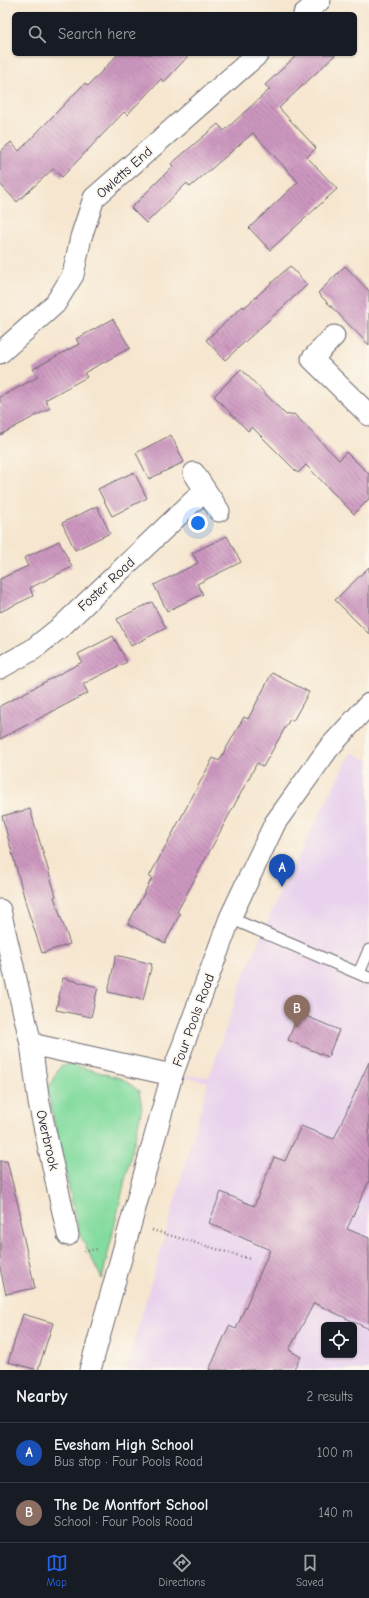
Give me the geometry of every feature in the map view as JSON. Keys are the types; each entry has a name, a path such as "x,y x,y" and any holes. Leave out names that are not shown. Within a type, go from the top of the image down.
{"street":[{"path":"306,12 320,0"},
{"name":"Owletts End","path":"0,353 55,304 74,275 82,237 94,198 256,56"},
{"path":"334,336 312,359 369,415"},
{"path":"194,473 219,511"},
{"name":"Foster Road","path":"0,668 32,650 62,626 205,490"},
{"name":"Four Pools Road","path":"90,1370 172,1075 230,918 275,823 328,749 368,707"},
{"name":"Overbrook","path":"0,910 31,1044 39,1103 68,1235"},
{"path":"31,1044 172,1075"}],"lane":[{"path":"230,918 369,978"},
{"path":"359,973 369,950"}],"path":[{"path":"130,1223 250,1259"}],"shaded area":[{"path":"351,752 369,761 369,1370 125,1370 164,1240 208,1082 172,1075 209,1077 242,981 278,896"}],"green space":[{"path":"70,1064 123,1079 139,1091 142,1108 102,1279 79,1233 47,1090 60,1067"}],"building":[{"path":"116,56 188,56 164,82 161,79 127,115 124,112 62,177 53,169 17,202 0,184 0,152 11,142 19,151 85,83 88,86"},
{"path":"296,56 334,56 279,108 316,148 307,157 337,189 270,250 249,228 298,182 253,133 190,187 187,183 146,223 131,208 173,166 171,164 218,124 224,131 270,89 265,85"},
{"path":"290,266 307,285 225,360 206,340"},
{"path":"345,266 369,291 369,345 318,293"},
{"path":"113,319 130,348 84,373 87,377 45,400 50,408 0,435 0,397 38,377 33,369 79,344 76,339"},
{"path":"241,369 286,415 294,414 339,460 346,452 369,474 369,499 354,514 306,465 298,473 252,427 248,431 214,396"},
{"path":"171,435 184,462 149,479 136,453"},
{"path":"134,472 147,498 112,516 98,489"},
{"path":"97,506 110,533 75,550 62,523"},
{"path":"227,536 241,562 197,584 203,594 167,611 154,585 198,563 192,553"},
{"path":"59,541 72,567 30,588 33,596 0,612 0,579 28,566 24,558"},
{"path":"369,567 369,634 335,600"},
{"path":"152,602 166,628 131,646 117,619"},
{"path":"113,636 127,662 83,684 88,693 0,739 0,706 82,662 78,654"},
{"path":"272,673 309,692 293,721 290,719 263,767 257,763 177,912 180,914 165,943 128,924 152,878 149,877 213,758 219,761 244,717 248,719"},
{"path":"30,809 56,896 54,897 70,944 42,953 28,911 2,816"},
{"path":"116,955 152,964 143,1000 108,992"},
{"path":"63,978 98,987 91,1017 56,1010"},
{"path":"299,1013 339,1030 328,1057 288,1040"},
{"path":"369,1062 369,1181 347,1229 369,1238 369,1329 314,1303 289,1350 301,1357 293,1370 209,1370 229,1326 236,1329 270,1250 209,1223 221,1192 254,1206 274,1157 285,1161 301,1126 334,1139"},
{"path":"0,1161 7,1161 21,1217 19,1217 35,1288 6,1294 0,1268"},
{"path":"23,1314 53,1323 38,1370 8,1362"}],"place":[{"name":"Evesham High School","path":"282,887"},
{"name":"The De Montfort School","path":"297,1028"}]}
